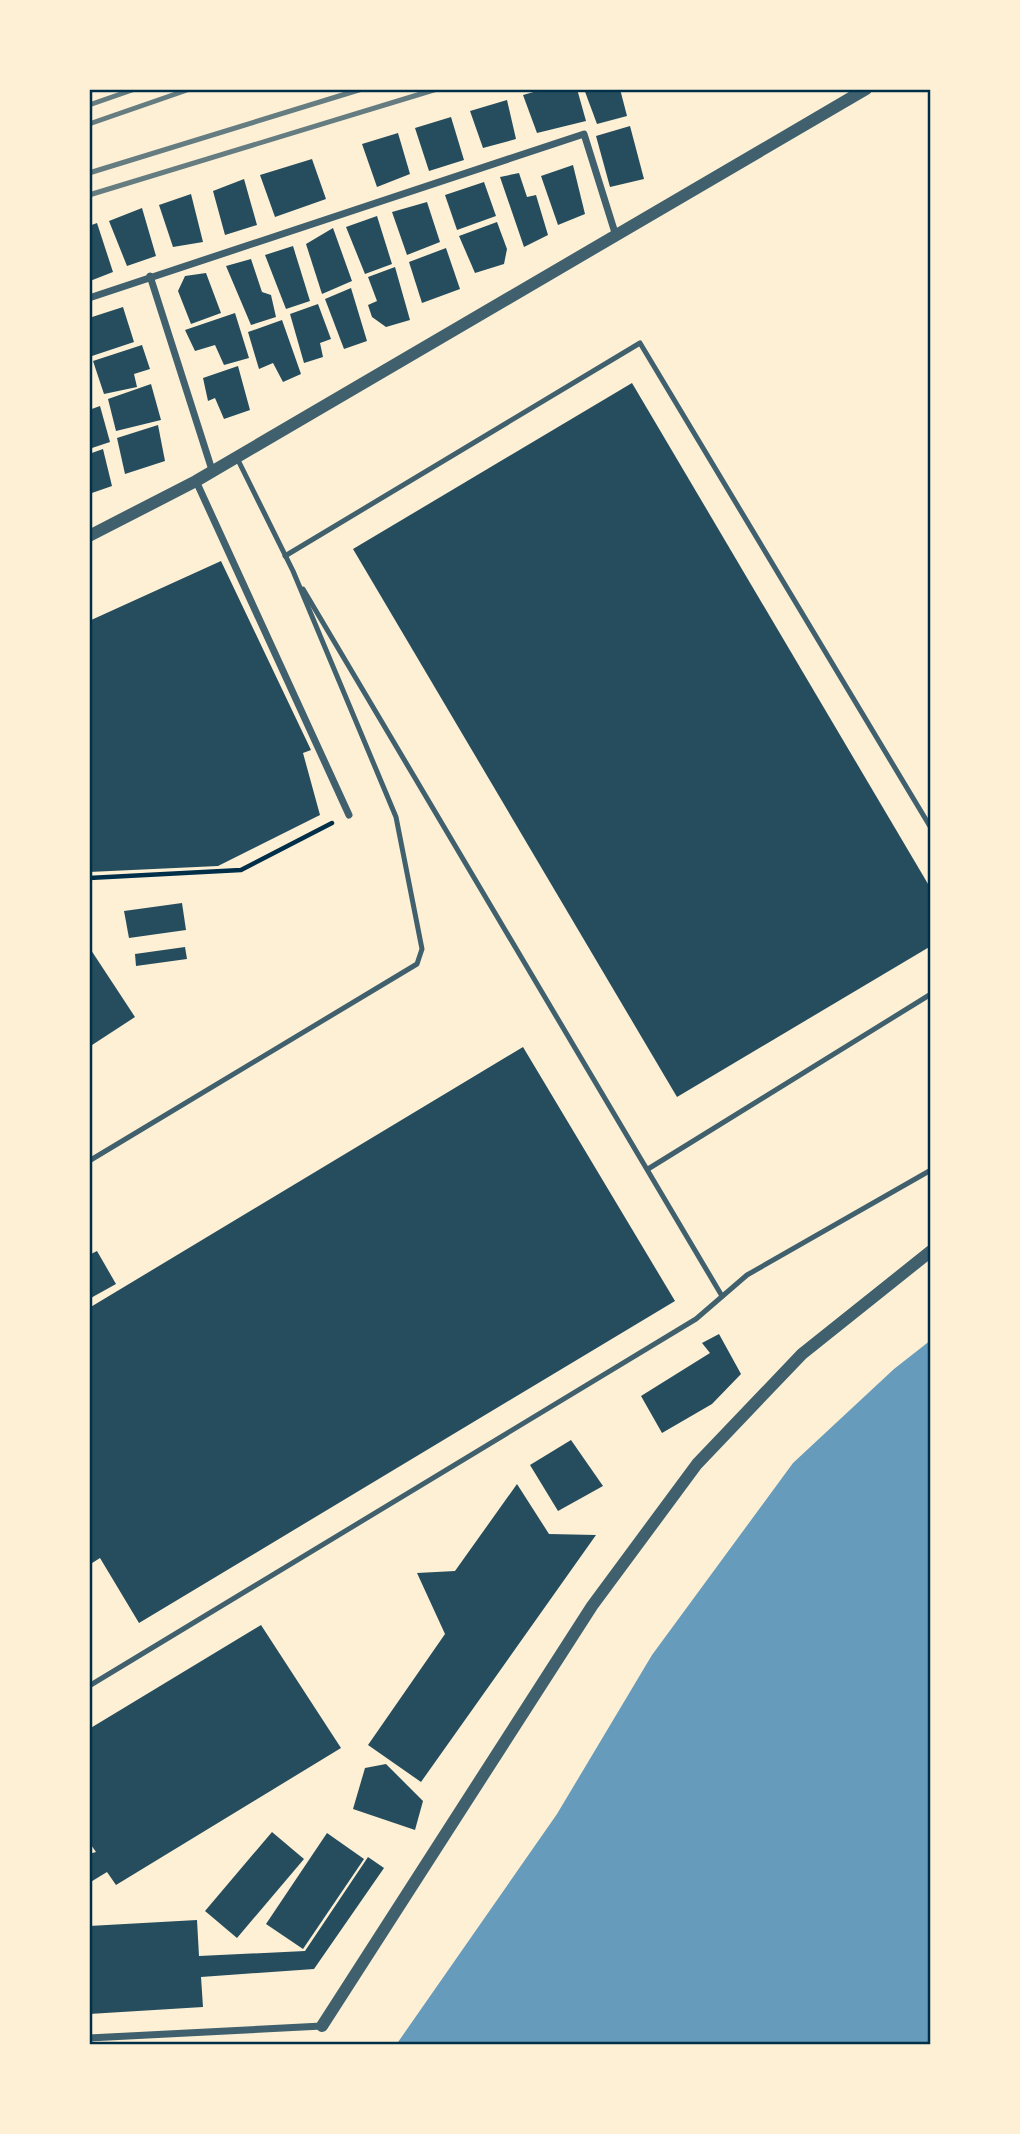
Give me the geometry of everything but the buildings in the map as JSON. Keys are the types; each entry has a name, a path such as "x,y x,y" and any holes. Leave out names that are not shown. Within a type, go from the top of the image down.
{"street":[{"path":"89,536 196,481 866,89"},
{"path":"89,298 584,134 617,236"},
{"path":"150,276 212,470"},
{"path":"196,481 349,815"},
{"path":"89,2038 321,2025 592,1605 697,1464 802,1354 931,1251"}],"lane":[{"path":"285,556 640,343 931,828"},
{"path":"235,456 293,571 722,1296"},
{"path":"89,1161 416,964 422,949 396,817 293,571"},
{"path":"648,1169 931,994"},
{"path":"89,1686 696,1319 747,1275 931,1170"}],"path":[{"path":"89,878 241,870 349,815"}],"water":[{"path":"931,1340 931,2045 396,2045 557,1814 652,1655 793,1463 894,1369"}],"railway":[{"path":"89,105 135,89"},
{"path":"89,124 190,89"},
{"path":"89,173 362,89"},
{"path":"89,195 437,89"}]}
